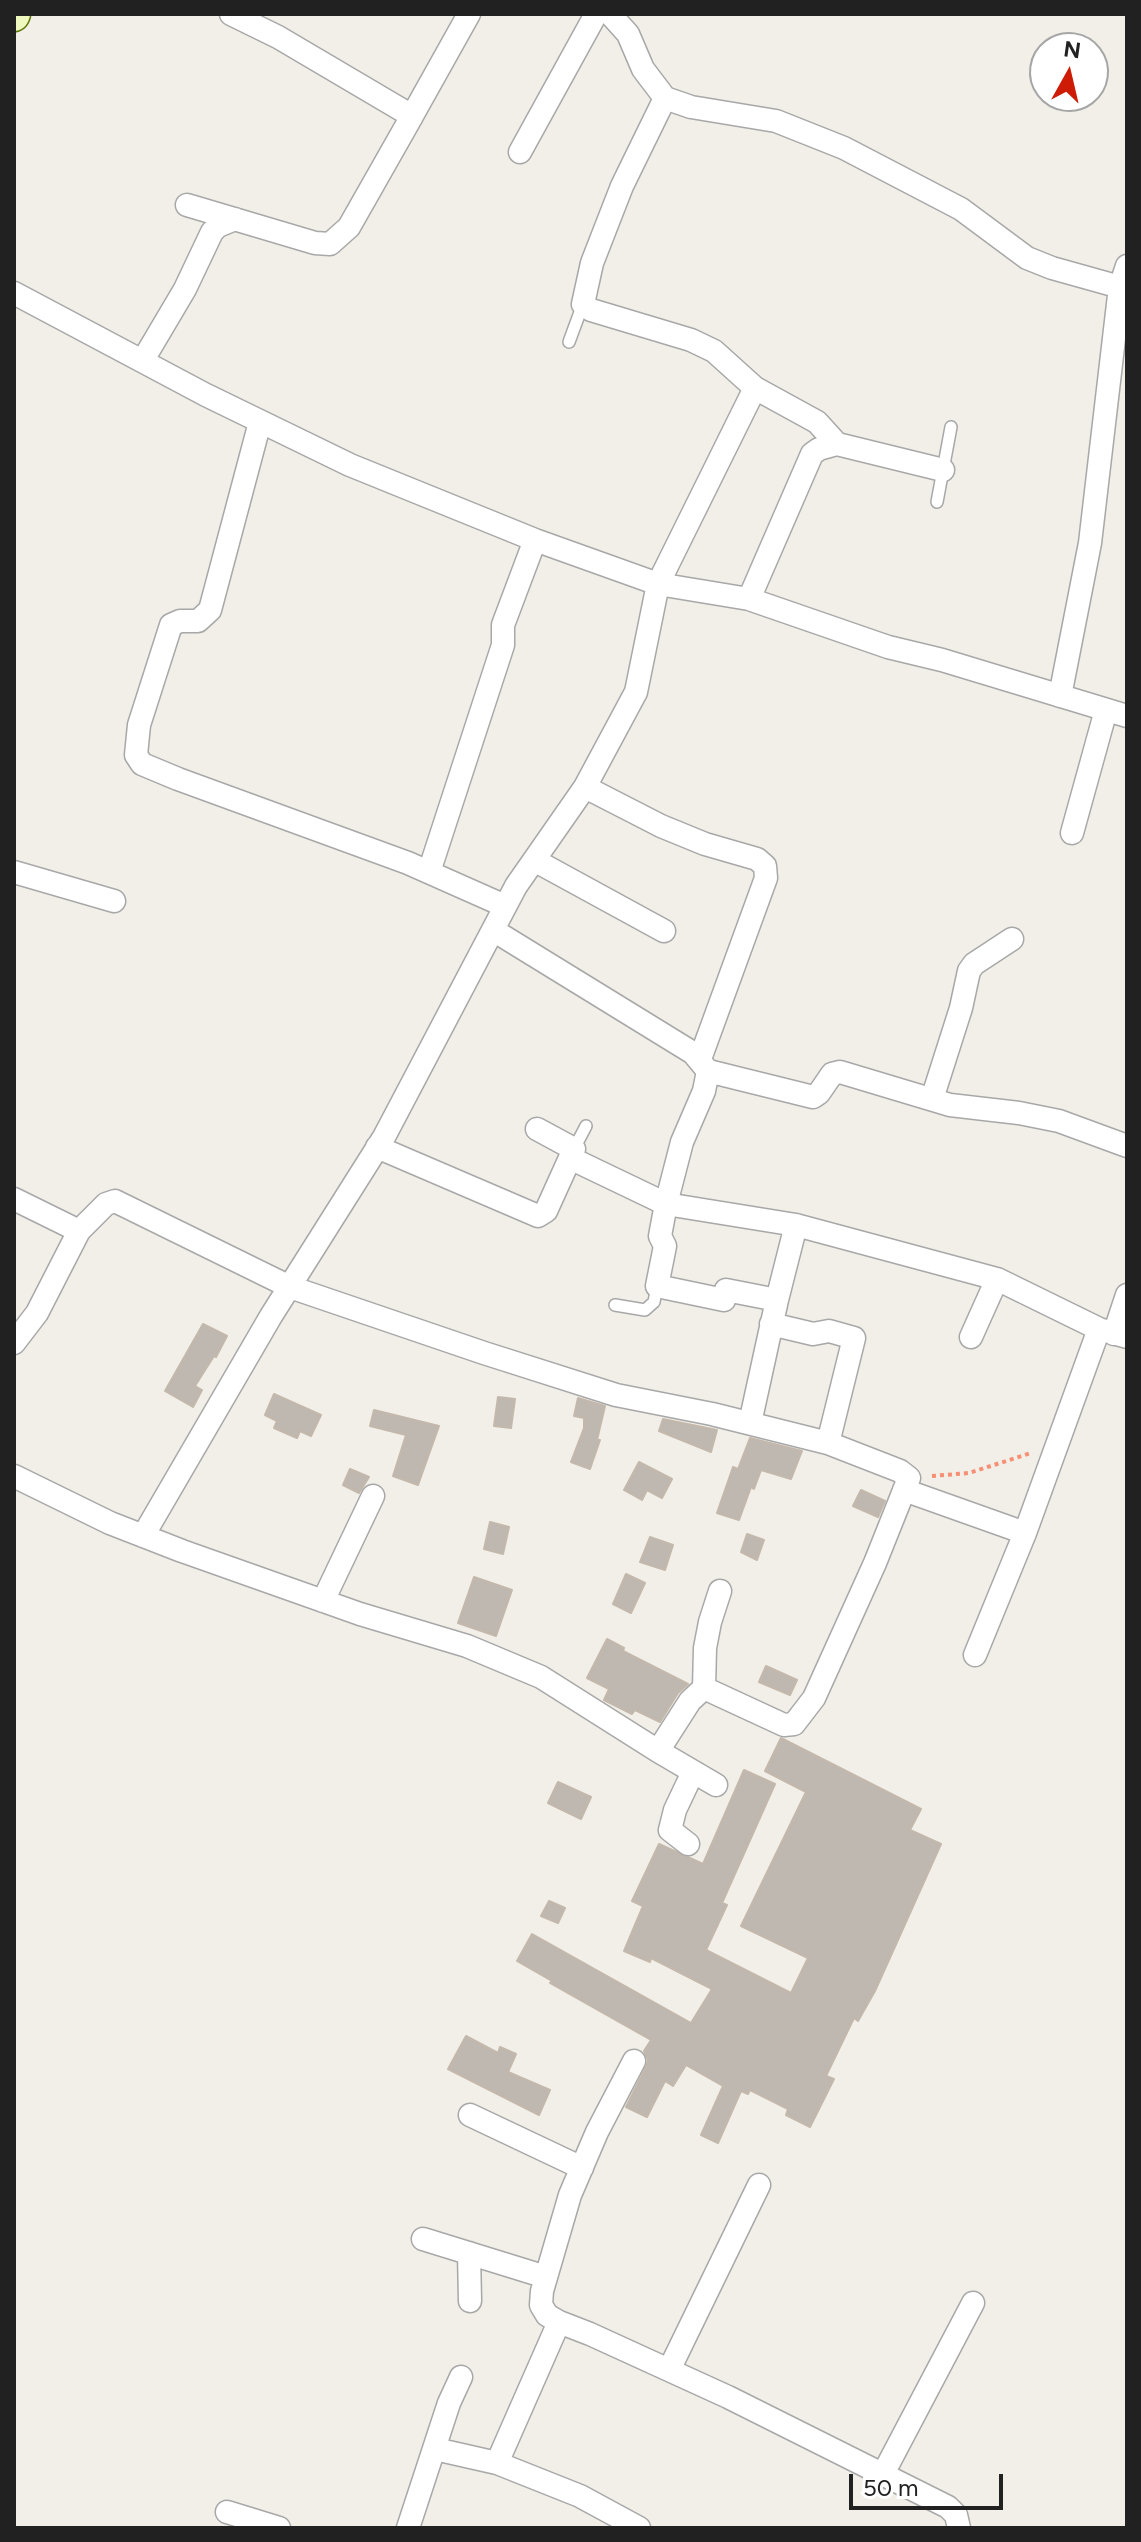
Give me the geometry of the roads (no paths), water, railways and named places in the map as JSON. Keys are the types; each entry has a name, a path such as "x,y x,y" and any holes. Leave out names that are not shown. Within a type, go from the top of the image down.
{"street":[{"path":"231,14 278,37 412,116"},
{"path":"187,205 315,243 330,244 338,239 349,227 469,14"},
{"path":"520,152 596,14"},
{"path":"610,14 628,34 643,69 665,98 691,107 776,121 844,148 961,209 1027,258 1052,268 1124,276 1090,543 1060,696"},
{"path":"665,98 622,186 592,263 583,304 591,310 703,346 733,367 755,388 817,422 837,444"},
{"path":"143,360 185,289 212,232 235,219"},
{"path":"14,293 260,422 364,471 535,540 658,584 749,599 888,647 942,660 1116,713 1072,833"},
{"path":"143,1536 377,1147 505,906 585,787 636,692 658,584 755,388"},
{"path":"260,422 210,610 198,621 180,621 171,625 139,725 136,755 142,764 178,779 429,872 505,906"},
{"path":"749,599 812,454 819,449 837,444 943,470"},
{"path":"429,872 503,645 503,625 535,540"},
{"path":"585,787 661,826 705,844 757,859 765,866 766,878 704,1065 704,1091 682,1142 666,1204 660,1236 665,1246 657,1286 724,1300 726,1290 777,1300"},
{"path":"534,860 664,931"},
{"path":"14,872 114,901"},
{"path":"493,930 704,1065 813,1097 832,1074 840,1072 950,1105 1059,1121 1127,1146"},
{"path":"932,1099 954,1032 969,971 974,964 1012,939"},
{"path":"537,1129 572,1153 666,1204 796,1225 997,1279 1113,1333"},
{"path":"377,1147 538,1216 546,1211 572,1153"},
{"path":"14,1199 79,1231"},
{"path":"14,1343 37,1313 79,1231 106,1204 115,1201 290,1287 616,1395 828,1443 900,1471 907,1484 1025,1533"},
{"path":"750,1423 796,1225"},
{"path":"971,1337 997,1279"},
{"path":"975,1655 1127,1295"},
{"path":"771,1324 813,1334 829,1331 854,1338 828,1443"},
{"path":"14,1476 143,1536 323,1601 467,1646 541,1677 716,1785"},
{"path":"704,1688 784,1725 794,1724 814,1698 907,1484"},
{"path":"323,1601 373,1496"},
{"path":"658,1751 690,1701 704,1688 705,1648 720,1591"},
{"path":"688,1844 670,1830 675,1810 693,1772"},
{"path":"634,2061 570,2195 546,2277 541,2305 547,2315 669,2370 948,2507 956,2515 959,2528"},
{"path":"470,2115 582,2168"},
{"path":"669,2370 759,2185"},
{"path":"423,2239 546,2277"},
{"path":"469,2253 470,2301"},
{"path":"883,2474 973,2303"},
{"path":"497,2463 559,2322"},
{"path":"408,2528 449,2403 461,2377"},
{"path":"435,2449 497,2463 580,2496 639,2528"},
{"path":"227,2512 279,2528"}],"lane":[{"path":"569,342 583,304"},
{"path":"937,502 951,427"},
{"path":"572,1153 586,1126"},
{"path":"615,1305 645,1310 654,1302 657,1286"}]}
